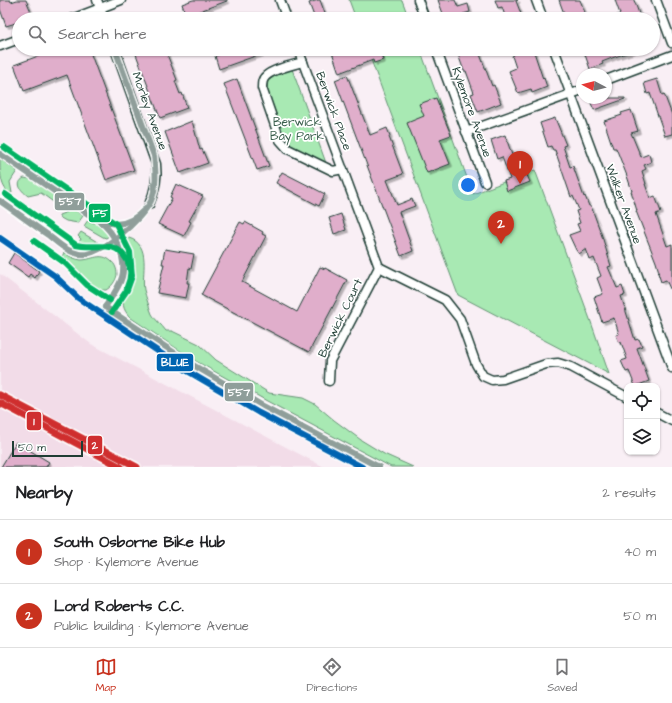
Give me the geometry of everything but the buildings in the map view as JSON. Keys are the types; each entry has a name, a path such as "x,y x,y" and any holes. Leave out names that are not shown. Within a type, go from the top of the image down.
{"street":[{"path":"97,0 101,12"},
{"path":"90,12 121,0"},
{"path":"280,0 284,12"},
{"path":"418,0 422,12"},
{"path":"536,0 540,12"},
{"path":"656,0 672,43"},
{"path":"0,46 12,42"},
{"name":"Morley Avenue","path":"117,56 156,164 157,180 155,189 148,204"},
{"name":"Berwick Place","path":"301,56 379,267"},
{"name":"Kylemore Avenue","path":"439,56 485,182"},
{"name":"Walker Avenue","path":"557,56 672,368"},
{"path":"612,78 672,56"},
{"name":"Berwick Place","path":"303,62 270,73 262,82 262,88 280,140 288,149 333,171 343,169"},
{"path":"466,132 576,92"},
{"path":"379,267 445,300 460,319 476,364 483,376 492,380 503,379 546,364 558,363 571,367 624,395"},
{"name":"Berwick Court","path":"329,381 330,361 379,267"},
{"path":"660,415 672,421"}],"shaded area":[{"path":"0,274 91,344 324,467 0,467"}],"green space":[{"path":"349,0 402,0 406,12 353,12"},
{"path":"370,56 423,56 473,194 535,170 609,374 458,295"},
{"name":"Berwick Bay Park","path":"292,69 326,163 290,145 284,137 267,89 268,81 275,76"},
{"path":"0,159 17,171 10,182 12,193 5,188 3,184"},
{"path":"24,178 30,179 83,216 78,223 66,221 59,217 59,215 67,212 41,193 28,196 21,190 19,185 21,180"},
{"path":"88,220 104,228 109,236 106,238 103,237 84,226"},
{"path":"81,232 99,243 99,245 94,249 88,250 75,248 81,239 78,236"},
{"path":"129,238 141,247 144,261 144,290 152,314 166,331 172,331 199,344 216,360 269,393 303,398 315,404 361,440 384,454 413,467 391,467 194,360 131,318 123,305 123,300 131,275 131,268 125,252 125,241"},
{"path":"64,253 81,260 96,257 107,258 116,267 116,279 106,290 95,288 58,262"}],"rail line":[{"name":"2","path":"0,395 137,467"}],"transit line":[{"name":"557","path":"0,201 62,246 79,254 87,254 108,244 130,227 146,209 151,201 155,184 156,173 154,156 118,56"},
{"name":"F5","path":"4,147 116,224 130,252 132,276 127,290 112,312"},
{"name":"557","path":"0,154 88,214 103,221 117,224 124,223 131,220 144,210"},
{"name":"F5","path":"5,194 76,245 110,247 122,253 129,263 130,277 127,287"},
{"name":"557","path":"99,221 115,239 123,262 121,281 105,307"},
{"name":"BLUE","path":"0,238 55,276 78,298 189,372 259,413 362,467"},
{"name":"F5","path":"34,241 65,263 87,285 110,300"},
{"name":"557","path":"105,307 193,365 263,406 379,467"},
{"name":"1","path":"0,403 121,467"}],"place":[{"name":"South Osborne Bike Hub","path":"520,184"},
{"name":"Lord Roberts C.C.","path":"501,244"}]}
